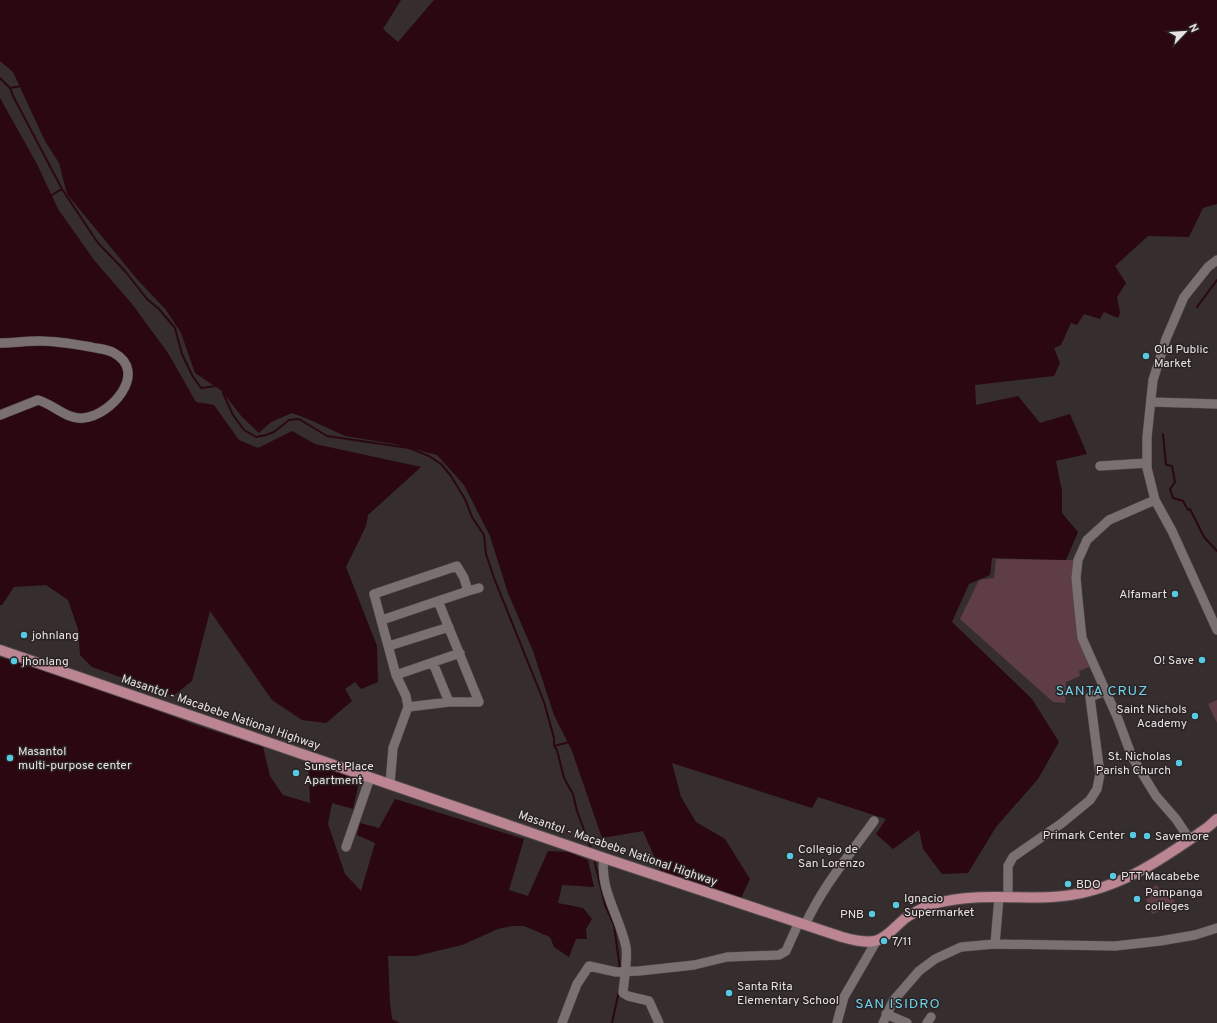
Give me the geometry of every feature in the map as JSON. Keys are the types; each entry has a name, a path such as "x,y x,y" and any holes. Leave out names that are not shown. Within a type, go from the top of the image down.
{"main road":[{"name":"Masantol - Macabebe National Highway","path":"0,650 370,778 802,924 860,941 877,940"},
{"path":"877,940 890,932 908,917 936,903 963,897 1053,897 1087,893 1111,886 1143,871 1190,840 1217,819"}],"street":[{"path":"1217,260 1208,267 1184,297 1172,322 1154,380 1147,463 1155,500 1172,531 1217,630"},
{"path":"0,343 48,341 108,350 121,358 128,370 126,385 120,397 113,405 91,416 82,418 73,417 38,400 0,415"},
{"path":"1151,402 1217,405"},
{"path":"1100,466 1147,463"},
{"path":"1155,500 1108,520 1087,540 1078,560 1076,578 1082,638 1132,758 1156,796 1176,819 1190,840"},
{"path":"390,784 393,748 408,707 406,696 396,675 390,646 374,594 457,566 464,578 468,591"},
{"path":"382,620 479,588"},
{"path":"408,707 449,702 479,702 438,601"},
{"path":"390,646 449,627"},
{"path":"396,675 460,653"},
{"path":"433,663 449,702"},
{"path":"995,944 1008,866 1013,857 1079,809 1090,800 1097,789 1100,774 1090,698 1105,691"},
{"path":"346,848 370,778"},
{"path":"562,1023 578,984 589,966 620,972 694,965 727,957 779,955 786,952 837,869 874,820"},
{"path":"602,857 604,882 626,948 620,972 623,993 628,996 649,1001 659,1023"},
{"path":"883,1023 892,1002 919,971 935,958 961,947 995,944 1115,946 1174,939 1217,928"},
{"path":"837,1023 844,997 877,940"},
{"path":"886,1014 906,1023"}],"shaded area":[{"path":"0,0 401,0 383,29 398,42 434,0 1217,0 1217,204 1203,208 1189,237 1148,236 1115,266 1126,283 1117,297 1120,313 1118,318 1104,312 1100,319 1084,314 1077,325 1071,323 1061,345 1054,348 1060,363 1054,376 975,385 976,405 1018,396 1040,423 1070,414 1087,454 1056,461 1062,491 1062,513 1078,532 1066,560 992,558 990,575 969,584 952,622 1032,699 1059,742 1038,779 996,827 968,873 942,874 923,849 919,830 893,849 876,834 886,819 818,797 812,808 672,763 681,797 696,822 725,839 750,879 741,898 661,872 643,831 602,838 572,751 554,715 533,651 508,593 490,536 464,485 437,455 394,444 345,436 292,413 271,422 259,433 242,417 222,391 195,373 181,333 166,310 136,278 67,194 59,163 45,141 13,72 0,61"},
{"path":"0,98 37,164 58,209 94,260 132,304 168,353 196,402 214,405 239,440 258,448 292,431 315,444 421,467 368,515 366,526 346,567 377,646 378,682 361,689 355,682 345,689 352,701 326,723 302,720 272,700 210,611 192,681 173,696 92,667 80,655 78,629 68,600 46,585 14,587 2,605 0,605"},
{"path":"996,559 1075,560 1074,589 1092,666 1079,671 1080,676 1066,682 1065,703 1053,702 960,619 979,580 994,578"},
{"path":"0,657 69,678 196,725 263,747 270,776 283,795 310,803 308,760 360,777 353,809 332,803 328,824 345,874 361,891 375,843 357,835 360,823 379,828 395,799 524,839 509,890 528,896 548,851 569,852 588,860 594,887 562,885 558,903 583,908 592,919 586,929 587,939 576,939 569,957 554,947 550,937 524,926 512,926 498,929 462,945 416,956 388,956 392,1019 400,1023 0,1023"},
{"path":"1217,700 1217,723 1208,704"},
{"path":"1157,885 1163,895 1170,893 1176,905 1152,914 1146,899 1151,897 1148,890"}],"waterway":[{"path":"0,78 10,88 62,189 98,243 125,271 147,299 159,309 175,328 182,354 192,375 201,388 216,386"},
{"path":"10,88 21,86"},
{"path":"50,196 62,189"},
{"path":"1197,307 1217,280"},
{"path":"223,393 233,415 244,430 256,437 274,432 289,420 299,419 327,436 409,448 429,456 441,464 451,476 465,499 472,517 484,535 486,554 494,578 544,702 554,738 554,746 557,750 564,778 573,794 577,811 592,851"},
{"path":"1163,434 1166,465 1172,466 1175,482 1170,489 1173,498 1183,501 1188,510 1190,509 1204,537 1217,551"},
{"path":"554,746 569,742"},
{"path":"594,859 605,905 614,925 620,969"},
{"path":"612,1023 619,991"}],"place":[{"name":"Old Public Market","path":"1146,356"},
{"name":"Alfamart","path":"1175,594"},
{"name":"johnlang","path":"24,635"},
{"name":"O! Save","path":"1202,660"},
{"name":"jhonlang","path":"14,661"},
{"name":"Saint Nichols Academy","path":"1195,716"},
{"name":"Masantol multi-purpose center","path":"10,758"},
{"name":"St. Nicholas Parish Church","path":"1179,763"},
{"name":"Sunset Place Apartment","path":"296,773"},
{"name":"Primark Center","path":"1133,835"},
{"name":"Savemore","path":"1147,836"},
{"name":"Collegio de San Lorenzo","path":"790,856"},
{"name":"PTT Macabebe","path":"1113,876"},
{"name":"BDO","path":"1068,884"},
{"name":"Pampanga colleges","path":"1137,899"},
{"name":"Ignacio Supermarket","path":"896,905"},
{"name":"PNB","path":"872,914"},
{"name":"7/11","path":"884,941"},
{"name":"Santa Rita Elementary School","path":"729,993"}],"district":[{"name":"SANTA CRUZ","path":"1102,690"},
{"name":"SAN ISIDRO","path":"898,1003"}]}
